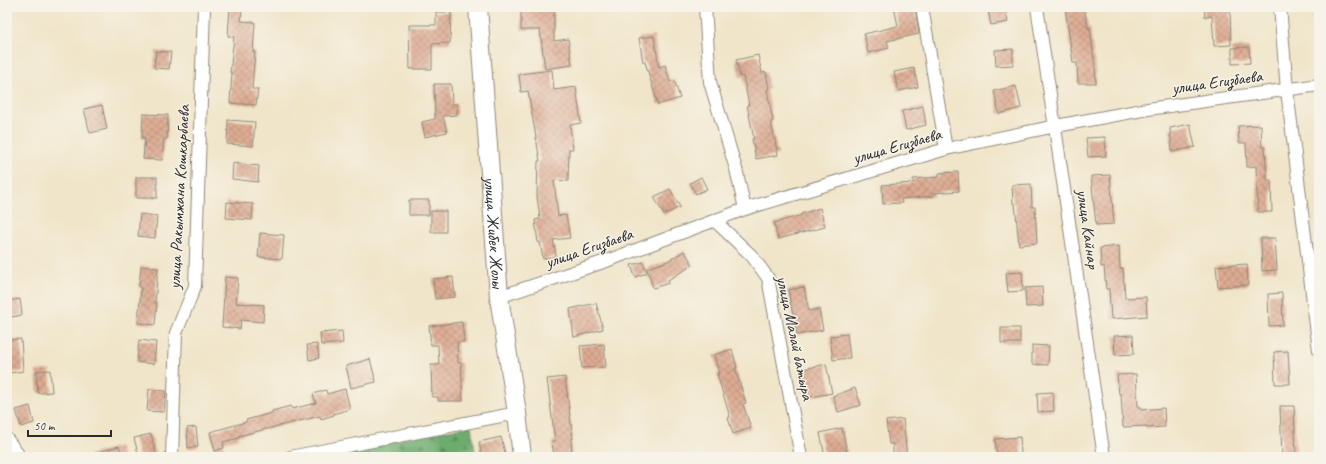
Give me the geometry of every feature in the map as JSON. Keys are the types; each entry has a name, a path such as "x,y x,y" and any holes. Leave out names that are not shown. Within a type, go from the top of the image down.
{"main road":[{"name":"улица Жибек Жолы","path":"478,7 499,297 517,413 522,457"}],"street":[{"name":"улица Ракымжана Кошкарбаева","path":"172,457 176,333 195,286 204,7"},
{"path":"705,7 710,82 736,169 745,209"},
{"path":"922,7 946,149"},
{"name":"улица Кайнар","path":"1037,7 1056,126 1104,457"},
{"path":"1280,7 1287,90 1319,350"},
{"name":"улица Егизбаева","path":"499,297 609,260 745,209 946,149 1148,109 1319,85"},
{"name":"улица Малай батыра","path":"715,221 752,256 768,278 801,457"},
{"path":"290,457 517,413"},
{"path":"7,439 20,457"}],"green space":[{"path":"471,426 476,457 300,457"}],"building":[{"path":"230,7 242,7 241,21 255,22 253,52 255,52 252,89 258,89 256,105 230,103 232,73 230,73 234,37 228,36"},
{"path":"521,7 554,7 554,41 568,39 572,65 545,69 540,30 521,30"},
{"path":"894,7 915,7 919,34 887,41 889,48 868,53 864,34 898,26"},
{"path":"1005,7 1008,22 991,25 988,10"},
{"path":"1065,7 1084,7 1088,28 1090,28 1096,83 1078,83 1077,63 1073,63"},
{"path":"1204,7 1230,7 1231,45 1214,46 1212,16 1205,17"},
{"path":"436,12 451,12 450,43 432,44 432,69 410,69 409,25 436,25"},
{"path":"654,36 659,67 665,65 670,82 674,80 680,98 658,105 645,62 643,62 639,38"},
{"path":"1249,47 1250,63 1232,64 1232,48"},
{"path":"1013,49 1013,65 996,66 995,50"},
{"path":"156,51 171,52 169,69 154,68"},
{"path":"758,55 762,73 766,72 769,89 767,90 773,121 771,122 778,155 756,159 752,139 754,139 747,105 749,105 743,76 740,77 736,60"},
{"path":"914,68 918,87 898,91 894,72"},
{"path":"552,70 554,90 576,87 581,123 570,125 573,149 569,149 568,181 554,180 558,216 566,215 570,238 553,240 556,256 543,259 540,242 538,243 535,220 540,219 537,196 538,161 540,161 528,91 521,92 519,74"},
{"path":"434,84 451,84 452,104 457,104 457,115 443,116 447,132 425,137 422,122 435,119"},
{"path":"1016,86 1021,108 999,114 994,91"},
{"path":"102,105 107,129 90,133 84,109"},
{"path":"923,106 926,125 906,130 902,111"},
{"path":"143,114 168,115 167,139 164,139 162,160 143,159 145,138 142,138"},
{"path":"228,120 255,122 253,146 227,144"},
{"path":"1190,124 1195,147 1172,152 1170,128"},
{"path":"1261,125 1262,147 1265,147 1267,180 1271,180 1272,212 1258,212 1256,166 1247,167 1246,143 1239,143 1238,126"},
{"path":"1105,137 1106,156 1088,157 1086,138"},
{"path":"233,163 259,166 258,182 232,179"},
{"path":"958,172 959,191 933,193 934,196 901,199 902,203 883,204 882,185 914,183 913,179 939,177 939,173"},
{"path":"1110,175 1114,224 1096,225 1091,176"},
{"path":"136,177 157,177 157,198 136,198"},
{"path":"701,177 707,189 696,194 690,183"},
{"path":"1031,184 1032,207 1035,207 1037,243 1019,245 1015,204 1013,204 1012,185"},
{"path":"670,189 680,207 664,215 654,197"},
{"path":"409,200 429,200 429,215 409,215"},
{"path":"227,202 253,204 252,220 226,218"},
{"path":"820,208 825,227 778,239 774,223"},
{"path":"431,211 446,211 446,232 431,232"},
{"path":"140,214 157,216 155,238 138,236"},
{"path":"260,233 284,235 282,259 258,257"},
{"path":"1261,238 1275,238 1277,270 1262,271"},
{"path":"1119,246 1120,269 1123,268 1125,298 1146,297 1147,316 1111,319 1109,289 1106,289 1104,266 1101,267 1100,248"},
{"path":"684,251 693,265 668,280 669,283 653,288 647,268 666,262"},
{"path":"643,262 647,273 635,277 631,265"},
{"path":"1247,264 1248,285 1218,287 1216,266"},
{"path":"141,266 158,268 155,325 138,323"},
{"path":"1022,272 1023,291 1008,292 1006,273"},
{"path":"225,277 238,278 236,303 264,305 263,322 241,320 240,329 222,327"},
{"path":"453,277 455,297 435,299 433,279"},
{"path":"804,287 809,311 819,309 823,330 797,335 788,290"},
{"path":"1042,287 1043,306 1026,307 1025,288"},
{"path":"1282,293 1283,325 1269,326 1268,294"},
{"path":"20,299 22,315 7,318 7,301"},
{"path":"596,303 603,329 574,337 570,309"},
{"path":"462,322 464,342 457,342 458,363 461,363 463,401 438,401 438,397 432,397 431,365 439,365 438,345 431,345 429,326"},
{"path":"1001,328 1020,328 1020,343 1001,343"},
{"path":"342,331 343,343 321,345 320,333"},
{"path":"847,334 850,358 833,360 830,336"},
{"path":"1133,335 1134,354 1115,355 1114,336"},
{"path":"21,339 23,371 10,373 8,356 9,340"},
{"path":"139,340 156,342 154,364 137,362"},
{"path":"317,344 319,358 309,360 307,345"},
{"path":"604,344 606,367 582,368 580,346"},
{"path":"1032,345 1049,346 1048,365 1032,364"},
{"path":"732,349 737,368 735,368 746,403 743,404 751,428 733,434 728,418 730,417 717,374 719,373 714,355"},
{"path":"1288,351 1290,384 1275,384 1274,352"},
{"path":"370,359 376,382 351,388 346,366"},
{"path":"826,364 832,393 806,398 800,370"},
{"path":"50,370 52,392 38,393 36,371"},
{"path":"1136,374 1138,407 1141,407 1141,410 1164,408 1165,427 1123,427 1121,394 1119,394 1117,375"},
{"path":"565,377 573,439 571,439 572,456 554,457 552,441 555,441 547,379"},
{"path":"855,388 861,405 838,412 833,396"},
{"path":"149,389 166,391 164,412 147,411"},
{"path":"345,389 350,409 321,419 320,416 238,436 239,438 223,442 224,448 215,451 210,432 246,422 246,420 272,413 272,411 291,406 292,409 316,403 313,394 326,390 327,394"},
{"path":"1053,392 1054,411 1038,412 1037,393"},
{"path":"30,406 34,423 21,427 16,410"},
{"path":"1280,406 1294,406 1296,457 1282,457"},
{"path":"903,419 907,457 893,457 893,444 889,444 886,421"},
{"path":"196,427 198,447 188,448 187,428"},
{"path":"842,428 848,457 825,457 820,433"},
{"path":"151,434 156,454 146,457 139,457 134,438"},
{"path":"501,437 506,457 482,457 479,442"},
{"path":"1020,437 1021,455 997,457 995,439"},
{"path":"119,446 123,457 90,457 89,455"}]}
